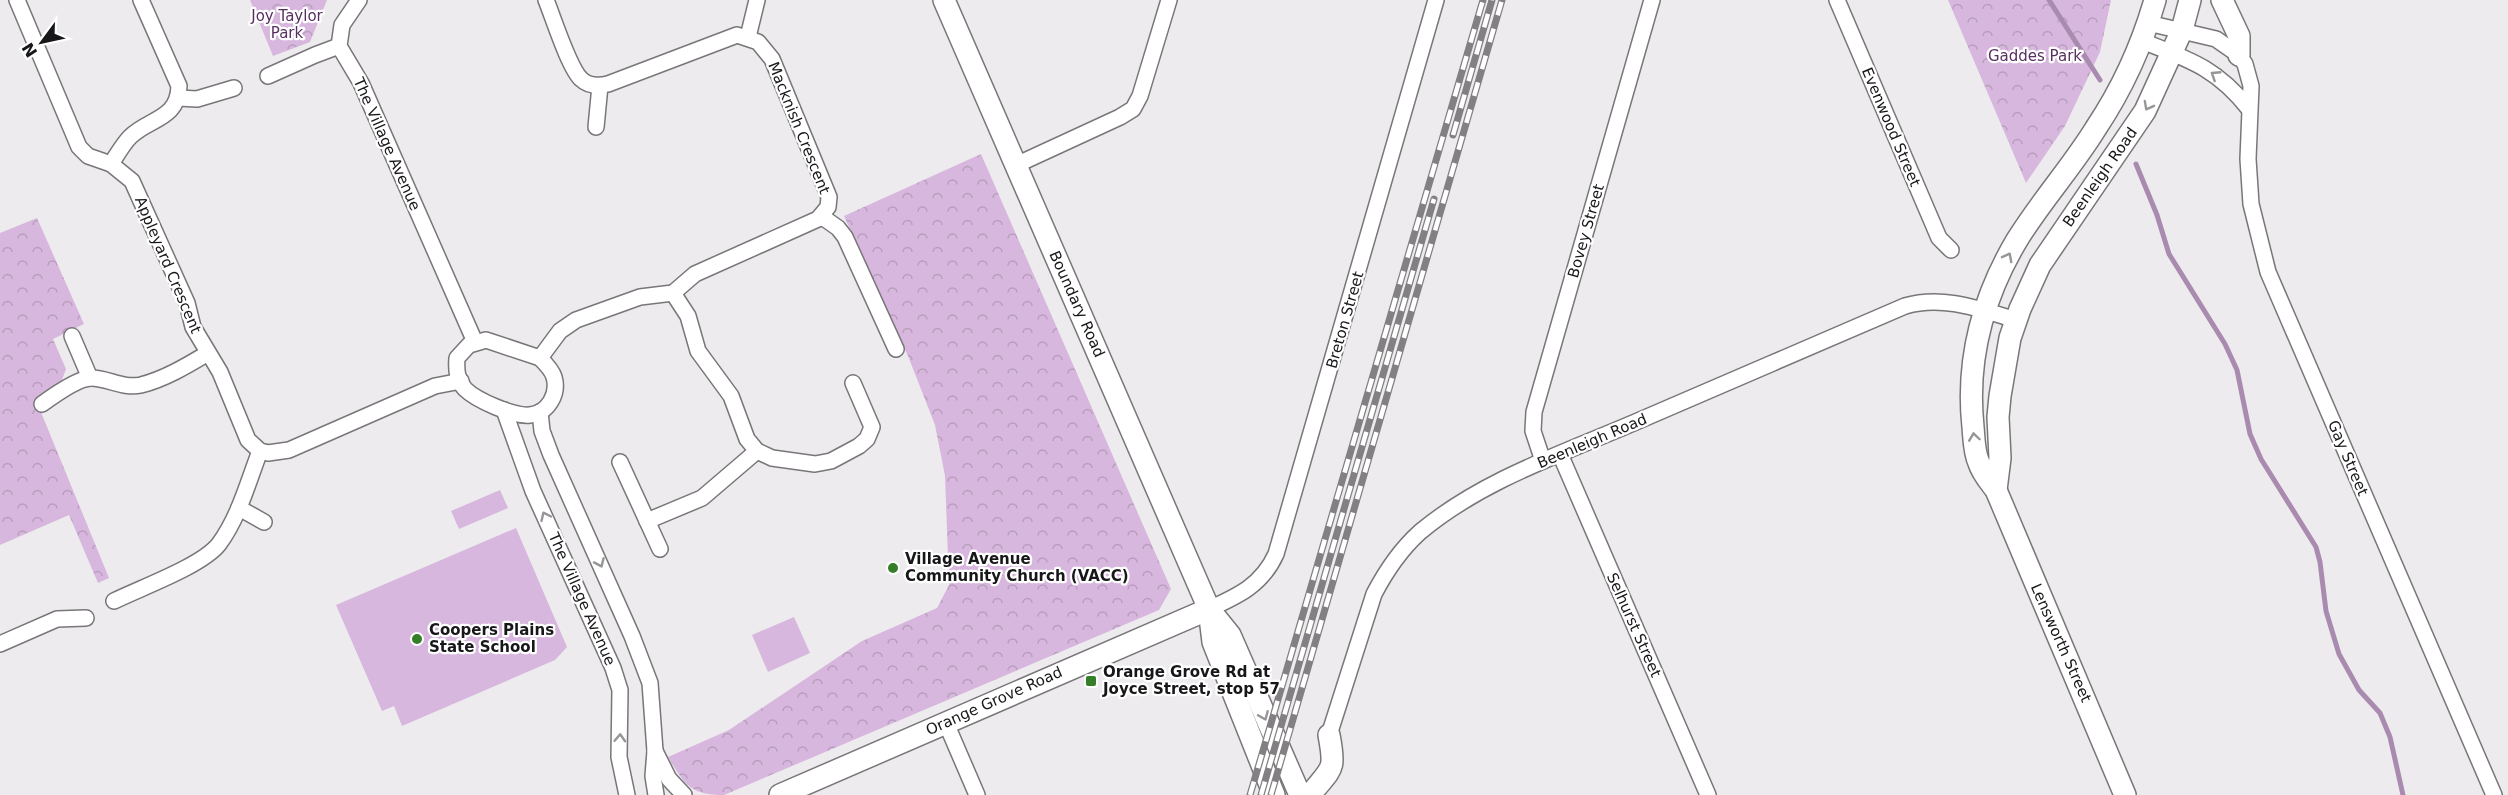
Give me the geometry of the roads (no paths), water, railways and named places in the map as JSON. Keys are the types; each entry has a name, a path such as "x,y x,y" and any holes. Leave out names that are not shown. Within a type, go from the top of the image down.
{"main road":[{"name":"Boundary Road","path":"944,0 1209,609 1230,635 1300,795"},
{"name":"Beenleigh Road","path":"1985,310 2016,242 2101,122 2145,32 2155,0"},
{"name":"Beenleigh Road","path":"2016,320 2040,265 2145,111 2182,30 2190,0"},
{"path":"2222,0 2239,36 2239,54"},
{"name":"Lensworth Street","path":"1985,310 1972,363 1971,410 1978,463 1996,490 2125,795"},
{"path":"1996,490 2000,458 1998,417 2000,396 2010,338 2016,320"},
{"name":"Boundary Road","path":"1209,609 1213,642 1274,795"},
{"name":"Orange Grove Road","path":"780,795 1209,609"},
{"path":"1310,795 1332,768 1333,757 1329,735"}],"street":[{"name":"Appleyard Crescent","path":"17,0 79,147 88,156 111,164 132,181 188,303 193,327 220,372 248,440 260,452"},
{"path":"111,164 131,136 156,122 173,108 179,98 179,86 141,0"},
{"path":"268,76 339,46 342,25 359,0"},
{"path":"546,0 575,72 586,83 600,86 737,35 748,37 757,0"},
{"path":"1016,165 1133,109 1140,96 1169,0"},
{"name":"Breton Street","path":"1209,609 1237,597 1252,586 1265,574 1276,554 1436,0"},
{"name":"Bovey Street","path":"1543,461 1533,431 1534,412 1652,0"},
{"name":"Evenwood Street","path":"1837,0 1939,238 1951,250"},
{"path":"2145,32 2182,30 2216,39 2239,54"},
{"path":"2145,32 2172,53 2226,82 2249,109"},
{"name":"Macknish Crescent","path":"673,293 695,274 821,216 828,207 829,197 772,58 758,42 748,37"},
{"name":"The Village Avenue","path":"339,46 361,83 475,342"},
{"name":"Gay Street","path":"2239,54 2245,64 2251,86 2249,109 2251,204 2268,272 2494,795"},
{"path":"596,127 600,86"},
{"path":"179,98 196,99 234,88"},
{"path":"821,216 838,228 845,237 896,349"},
{"path":"540,358 560,330 576,320 640,297 673,293 688,316 698,351 731,396 747,439 757,451 772,458 815,464 831,461 859,446 867,439 872,427 853,383"},
{"name":"Beenleigh Road","path":"1329,735 1374,594 1394,560 1420,532 1455,507 1543,461 1905,306 1936,301 1985,310 2016,320"},
{"path":"72,336 90,378"},
{"path":"486,340 540,358 554,375 555,388 549,404 540,412 518,415 504,411 468,391 457,375 457,358 465,348 475,342 486,340"},
{"path":"42,404 62,390 90,378 119,385 140,385 181,369 208,353"},
{"path":"114,601 199,561 218,545 239,508 260,452 289,450 435,386 460,381"},
{"name":"The Village Avenue","path":"504,411 534,491 613,668 620,690 619,757 627,795"},
{"name":"The Village Avenue","path":"540,412 542,431 551,455 632,636 650,682 655,751 653,776 656,795"},
{"path":"647,521 702,498 757,451"},
{"name":"Selhurst Street","path":"1560,454 1708,795"},
{"path":"620,462 660,549"},
{"path":"239,508 264,522"},
{"path":"0,644 57,619 86,618"},
{"path":"946,723 977,795"},
{"path":"655,751 669,779 684,795"}],"waterway":[{"path":"2049,0 2100,80"},
{"path":"2136,164 2157,215 2169,254 2225,344 2237,370 2250,434 2261,459 2316,547 2326,611 2339,654 2359,690 2380,713 2390,737 2403,795"}],"railway":[{"path":"1250,795 1483,0"},
{"path":"1453,135 1492,0"},
{"path":"1271,795 1502,0"},
{"path":"1261,795 1434,199"}],"place":[{"name":"Village Avenue Community Church (VACC)","path":"893,568"},
{"name":"Coopers Plains State School","path":"417,639"},
{"name":"Orange Grove Rd at Joyce Street, stop 57","path":"1091,681"}],"park label":[{"name":"Joy Taylor Park","path":"287,24"},
{"name":"Gaddes Park","path":"2035,56"}]}
